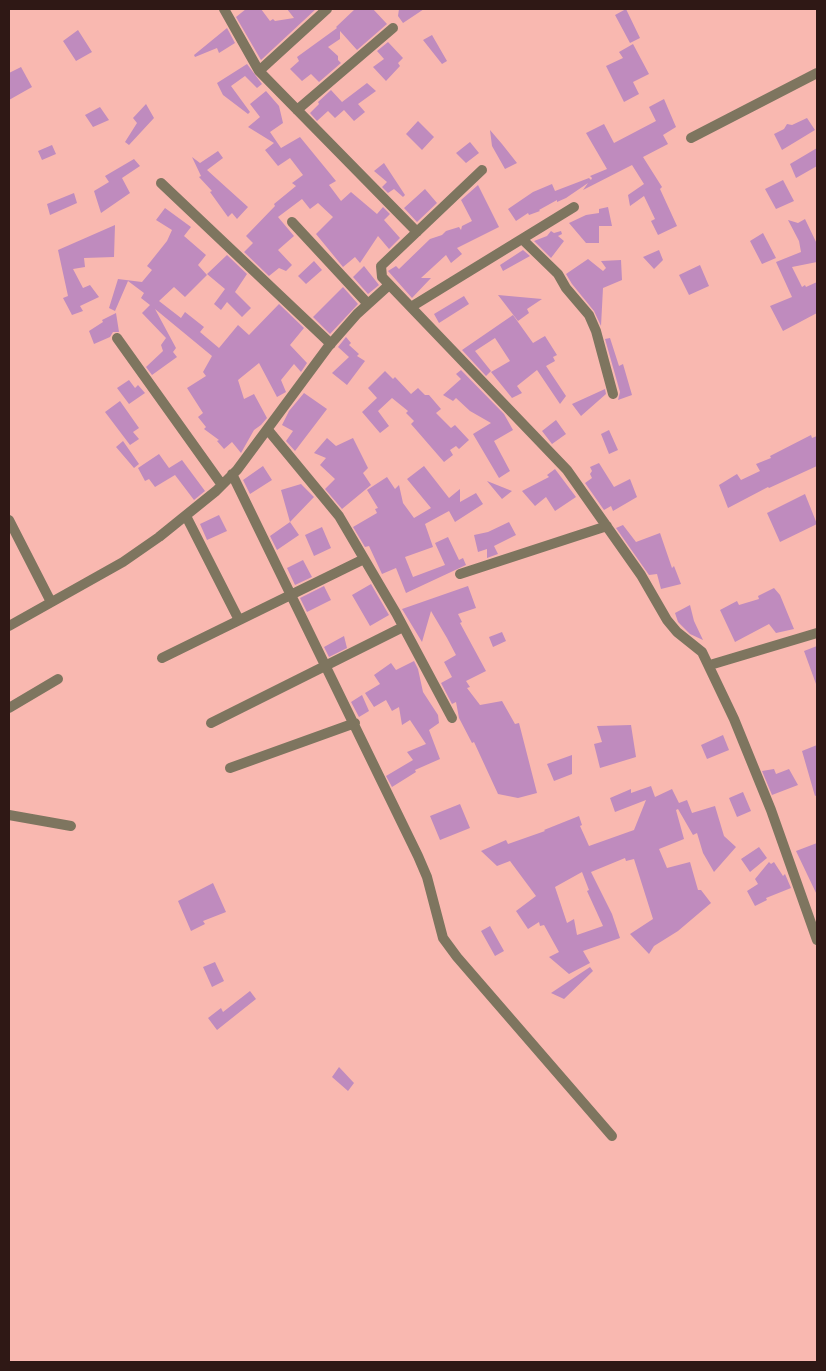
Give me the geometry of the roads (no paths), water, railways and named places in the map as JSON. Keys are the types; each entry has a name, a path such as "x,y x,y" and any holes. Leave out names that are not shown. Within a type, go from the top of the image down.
{"street":[{"path":"224,9 259,71 417,232"},
{"path":"259,71 327,9"},
{"path":"297,110 393,28"},
{"path":"691,138 817,73"},
{"path":"482,170 381,266 382,277 567,470 641,575 667,620 677,632 702,652 710,665 771,810 817,940"},
{"path":"161,183 331,344"},
{"path":"411,307 574,207"},
{"path":"292,222 368,304"},
{"path":"522,239 558,274 566,288 589,314 596,330 613,394"},
{"path":"9,626 123,562 186,516 222,485 268,430 301,381 331,344 368,304 389,285"},
{"path":"117,338 222,485"},
{"path":"268,430 339,516 403,626 452,718"},
{"path":"232,474 327,664 427,877 444,938 457,957 612,1136"},
{"path":"186,516 239,620"},
{"path":"9,520 51,602"},
{"path":"460,574 607,526"},
{"path":"162,658 364,559"},
{"path":"210,723 403,626"},
{"path":"710,665 817,633"},
{"path":"9,708 58,679"},
{"path":"230,768 355,723"},
{"path":"9,814 71,826"}]}
